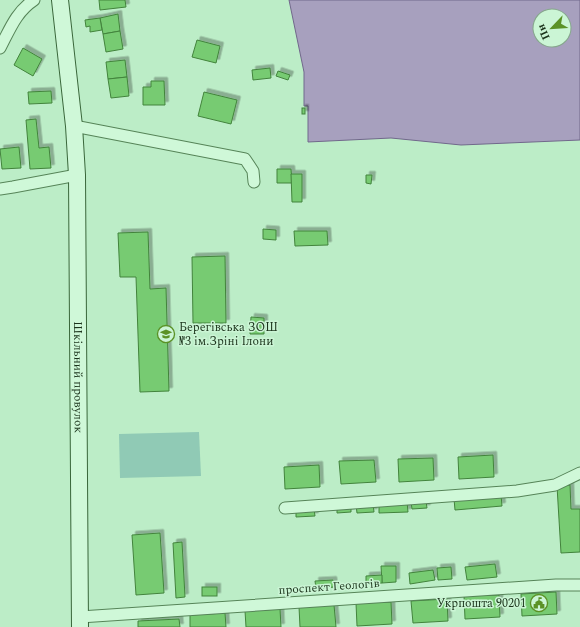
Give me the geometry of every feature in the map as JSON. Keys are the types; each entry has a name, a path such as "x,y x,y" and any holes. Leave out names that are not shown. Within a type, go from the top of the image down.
{"main road":[{"name":"Шкільний провулок","path":"60,0 74,126 76,175 80,622"}],"street":[{"path":"0,48 17,15 27,4 34,0"},
{"path":"74,126 245,159 253,171 254,182"},
{"path":"0,189 76,175"},
{"path":"285,508 517,491 555,485 580,473"},
{"name":"проспект Геологів","path":"80,622 548,586 580,585"}],"green space":[{"path":"199,432 201,476 120,478 119,434"}],"shaded area":[{"path":"289,0 580,0 580,140 461,145 391,138 308,142 308,106 304,106 304,72"}],"building":[{"path":"99,0 125,0 126,7 100,10"},
{"path":"118,14 120,31 103,34 100,18"},
{"path":"100,18 102,30 90,32 90,26 86,27 85,20"},
{"path":"120,31 123,49 106,52 103,34"},
{"path":"197,40 220,46 216,63 192,57"},
{"path":"23,48 42,59 33,76 14,65"},
{"path":"125,60 127,77 108,79 106,62"},
{"path":"270,68 271,78 253,80 252,70"},
{"path":"278,71 290,75 288,80 276,76"},
{"path":"127,77 129,96 111,98 108,79"},
{"path":"151,81 164,81 165,105 143,105 143,87 151,87"},
{"path":"51,91 52,103 29,104 28,92"},
{"path":"204,92 237,100 231,124 198,116"},
{"path":"302,108 305,108 305,114 302,114"},
{"path":"36,119 39,148 49,147 51,168 30,169 26,120"},
{"path":"19,147 21,168 2,169 0,149"},
{"path":"277,169 291,169 292,183 277,183"},
{"path":"291,174 302,174 302,202 292,202"},
{"path":"366,175 372,175 371,184 366,183"},
{"path":"263,229 276,230 276,240 263,239"},
{"path":"294,231 327,231 328,245 295,246"},
{"path":"148,232 150,289 166,288 169,391 140,392 136,277 120,277 118,233"},
{"path":"225,256 226,323 193,323 192,257"},
{"path":"251,317 264,318 264,334 250,334"},
{"path":"493,455 494,477 459,479 458,457"},
{"path":"433,458 434,480 399,482 398,459"},
{"path":"374,460 376,482 341,484 339,461"},
{"path":"319,465 320,487 285,489 284,467"},
{"path":"570,485 571,509 580,509 580,552 561,553 557,486"},
{"path":"501,495 502,506 455,510 454,499"},
{"path":"426,501 427,508 412,509 411,502"},
{"path":"407,502 408,512 379,513 379,503"},
{"path":"373,504 374,512 357,513 356,505"},
{"path":"351,506 351,512 337,513 337,507"},
{"path":"314,509 315,516 296,517 296,510"},
{"path":"160,533 164,593 136,595 132,535"},
{"path":"182,542 185,597 176,598 173,543"},
{"path":"495,564 497,577 467,580 465,567"},
{"path":"381,566 396,566 396,582 382,583"},
{"path":"451,567 452,579 438,580 437,568"},
{"path":"433,570 435,580 410,584 409,573"},
{"path":"382,575 382,583 366,584 366,576"},
{"path":"333,580 334,587 316,589 315,581"},
{"path":"202,587 217,587 217,596 202,596"},
{"path":"556,592 557,614 522,616 521,594"},
{"path":"499,595 500,617 465,619 464,596"},
{"path":"447,599 448,621 413,623 411,601"},
{"path":"391,602 392,624 357,626 356,603"},
{"path":"334,605 336,627 300,627 299,607"},
{"path":"280,609 281,627 246,627 245,611"},
{"path":"225,613 226,627 190,627 190,615"},
{"path":"179,619 180,627 138,627 138,621"}],"place":[{"name":"Берегівська ЗОШ №3 ім.Зріні Ілони","path":"166,334"},
{"name":"Укрпошта 90201","path":"539,603"}]}
